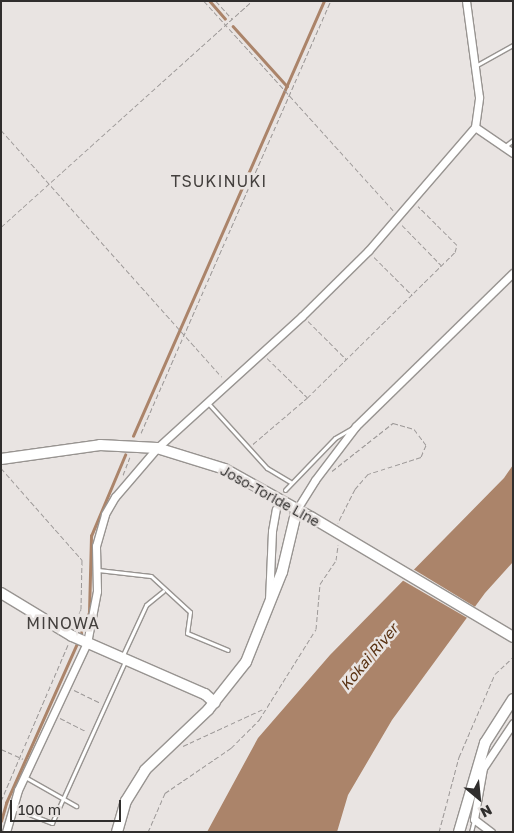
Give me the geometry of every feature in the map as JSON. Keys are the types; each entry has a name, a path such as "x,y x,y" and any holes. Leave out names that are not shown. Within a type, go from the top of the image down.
{"main road":[{"name":"Joso-Toride Line","path":"1,459 100,445 157,448 225,469 513,637"},
{"path":"117,832 126,801 139,778 215,702 246,662 270,606 297,510"},
{"path":"1,593 79,640 205,694 215,702"},
{"path":"459,832 480,767 485,743 513,699"}],"street":[{"path":"6,832 12,807 66,687 79,640 94,616 98,570 96,546 105,514 115,497 157,448 302,316 368,250 414,201 475,127 479,97 477,65 466,1"},
{"path":"475,127 513,153"},
{"path":"297,510 315,480 356,426 513,273"},
{"path":"270,606 272,531 276,509"},
{"path":"491,832 474,819 480,767 513,723"}],"lane":[{"path":"477,65 513,44"},
{"path":"504,147 513,140"},
{"path":"208,403 267,468 290,482"},
{"path":"285,490 290,482 335,438 356,426"},
{"path":"98,570 146,574 190,612 187,633 228,650"},
{"path":"12,807 52,823 105,705 146,605 164,591"},
{"path":"25,778 76,806"},
{"path":"471,832 474,819"}],"path":[{"path":"204,1 442,265"},
{"path":"216,1 232,19"},
{"path":"1,227 252,1"},
{"path":"141,432 331,1"},
{"path":"1,130 228,384"},
{"path":"249,448 307,398 413,295 442,265 457,245 414,201"},
{"path":"368,250 413,295"},
{"path":"302,316 346,359"},
{"path":"262,353 307,398"},
{"path":"329,473 393,423 414,429 426,445 421,457 378,469 361,481 338,519 338,528"},
{"path":"1,468 82,560 84,575 79,640 1,801"},
{"path":"148,832 165,794 243,738 259,720 264,709 316,628 320,584 336,560 338,537"},
{"path":"439,832 459,757 495,674 513,657"},
{"path":"66,687 105,705"},
{"path":"195,740 264,709"},
{"path":"53,715 92,735"},
{"path":"1,749 21,758"}],"water":[{"name":"Kokai River","path":"513,465 513,562 485,593 392,720 348,795 337,832 207,832 258,738 330,655 504,478"}],"pier":[{"path":"413,569 477,608 469,619 402,580"}],"waterway":[{"path":"210,1 225,18"},
{"path":"133,436 324,1"},
{"path":"233,26 287,86"},
{"path":"80,636 89,613 91,536 125,455"},
{"path":"1,821 6,803 78,641"}],"district":[{"name":"TSUKINUKI","path":"219,181"},
{"name":"MINOWA","path":"63,623"}]}
